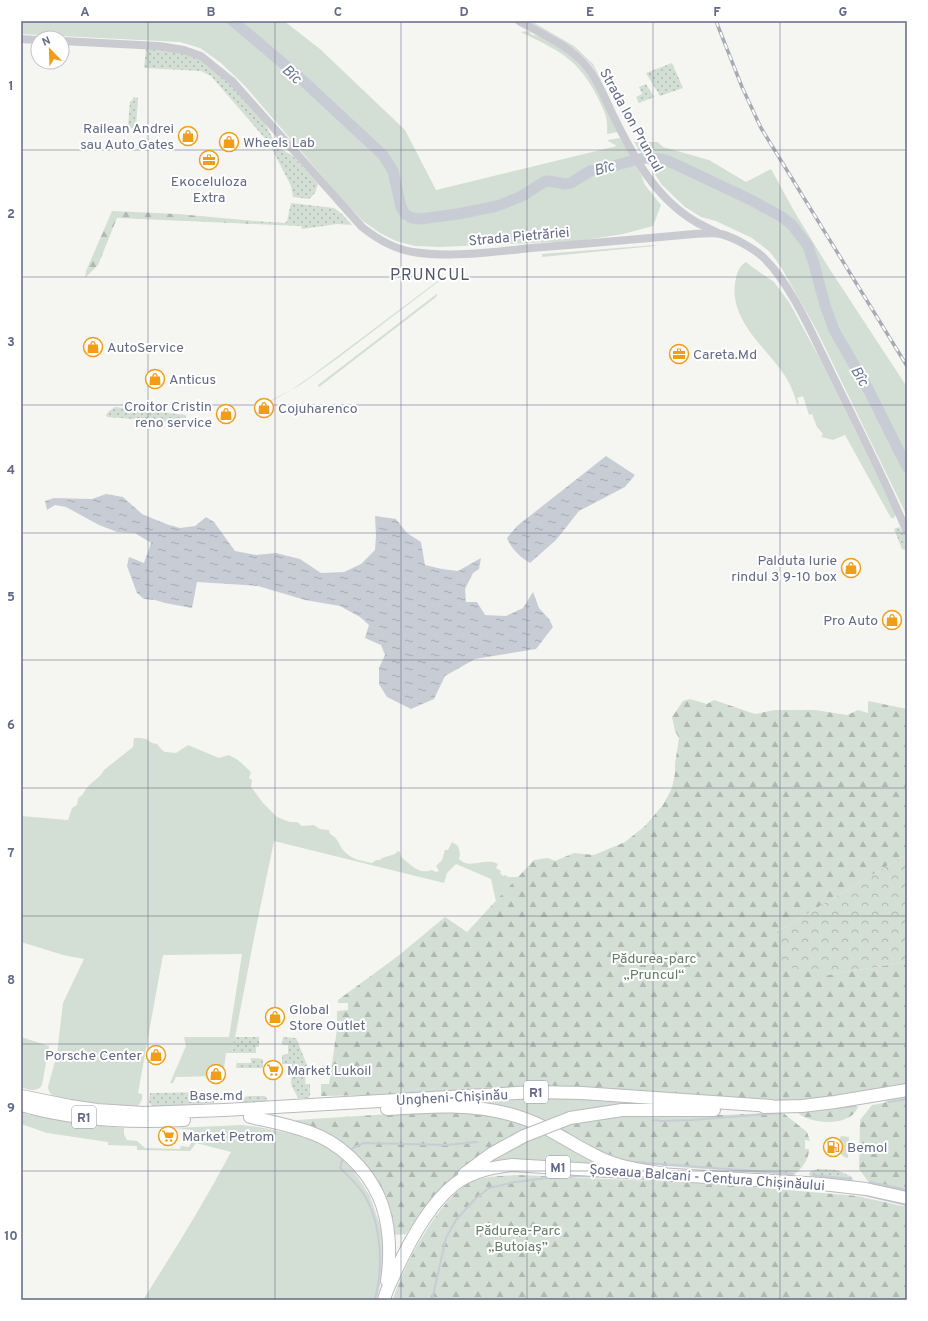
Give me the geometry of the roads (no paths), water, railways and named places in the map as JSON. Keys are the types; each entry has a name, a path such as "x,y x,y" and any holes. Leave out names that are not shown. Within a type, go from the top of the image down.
{"highway":[{"name":"M1","path":"455,1184 464,1173 503,1146 570,1118 622,1110 735,1110 771,1106 802,1106 870,1097 907,1090"},
{"name":"Ungheni-Chișinău","path":"302,1109 443,1097 542,1092 582,1093 771,1106"},
{"name":"R1","path":"21,1096 70,1106 128,1112 302,1109"},
{"name":"R1","path":"21,1105 82,1117 128,1121 168,1121 250,1116 302,1109"},
{"name":"Ungheni-Chișinău","path":"302,1109 448,1106 482,1108 501,1111 530,1121 601,1159 622,1166 665,1174"},
{"path":"250,1116 309,1132 321,1137 342,1150 366,1176 379,1197 387,1227 389,1266 384,1296"},
{"name":"Șoseaua Balcani - Centura Chișinăului","path":"384,1296 414,1235 433,1208 455,1184 480,1172 496,1167 512,1165 822,1184 866,1189 907,1198"}],"street":[{"name":"Strada Ion Pruncul","path":"519,21 569,50 587,66 595,78 628,146 645,173 666,199 674,206 696,222 721,234"},
{"name":"Strada Pietrăriei","path":"70,41 159,46 184,50 201,56 232,81 362,227 382,242 398,248 412,252 429,254 484,253 694,234 721,234 752,249 763,257 775,270 790,292 877,465 907,532"},
{"name":"Strada Pietrăriei","path":"900,514 907,523"}],"water":[{"path":"606,456 635,475 625,487 579,511 556,540 530,563 519,555 511,546 507,538 517,526"},
{"path":"106,494 123,497 142,514 180,528 195,526 206,517 214,522 235,551 256,555 276,553 300,559 321,573 344,572 361,564 375,550 375,516 396,519 407,533 421,542 425,565 458,571 481,558 479,569 473,573 465,589 466,602 477,602 485,615 506,616 523,608 533,592 539,608 549,619 553,627 536,649 475,659 445,676 434,699 411,709 387,697 379,684 379,668 385,655 381,645 365,638 369,625 360,617 340,606 305,600 258,586 197,582 192,608 144,599 137,593 127,566 129,557 144,563 151,543 135,533 117,532 99,525 66,507 55,505 47,510 45,501 54,498 92,499"}],"waterway":[{"name":"Bîc","path":"233,21 298,76 383,155 393,171 401,207 405,214 412,218 420,219 458,214 497,206 522,196 544,182 549,181 565,184 571,183 590,171 643,158 662,159 675,164 751,200 782,217 792,225 808,246 825,305 834,330 868,389 907,467"},
{"path":"889,1102 907,1099"},
{"path":"837,1108 855,1106"},
{"path":"653,1120 692,1120 781,1113"},
{"path":"350,1151 364,1143 447,1145 477,1142"},
{"path":"598,1150 619,1159"},
{"path":"344,1158 340,1168 364,1194 371,1209 378,1234 380,1261 378,1288 375,1300"},
{"path":"633,1162 793,1174"},
{"path":"813,1175 851,1179"},
{"path":"432,1300 446,1238 456,1220 475,1199 489,1188 515,1182 547,1178 581,1176 616,1177"},
{"path":"625,1178 658,1180"},
{"path":"870,1182 907,1190"},
{"path":"860,1194 907,1205"}],"railway":[{"path":"716,21 742,87 761,128 907,366"}],"place":[{"name":"Railean Andrei sau Auto Gates","path":"188,136"},
{"name":"Wheels Lab","path":"229,142"},
{"name":"Eкoceluloza Extra","path":"209,160"},
{"name":"AutoService","path":"93,347"},
{"name":"Careta.Md","path":"679,354"},
{"name":"Anticus","path":"155,379"},
{"name":"Cojuharenco","path":"264,408"},
{"name":"Croitor Cristin reno service","path":"226,414"},
{"name":"Palduta Iurie rindul 3 9-10 box","path":"851,568"},
{"name":"Pro Auto","path":"892,620"},
{"name":"Global Store Outlet","path":"275,1017"},
{"name":"Porsche Center","path":"156,1055"},
{"name":"Market Lukoil","path":"273,1070"},
{"name":"Base.md","path":"216,1074"},
{"name":"Market Petrom","path":"168,1136"},
{"name":"Bemol","path":"833,1147"}],"district":[{"name":"PRUNCUL","path":"430,274"}],"park label":[{"name":"Pădurea-parc „Pruncul“","path":"654,966"},
{"name":"Pădurea-Parc „Butoiaș”","path":"518,1238"}]}
